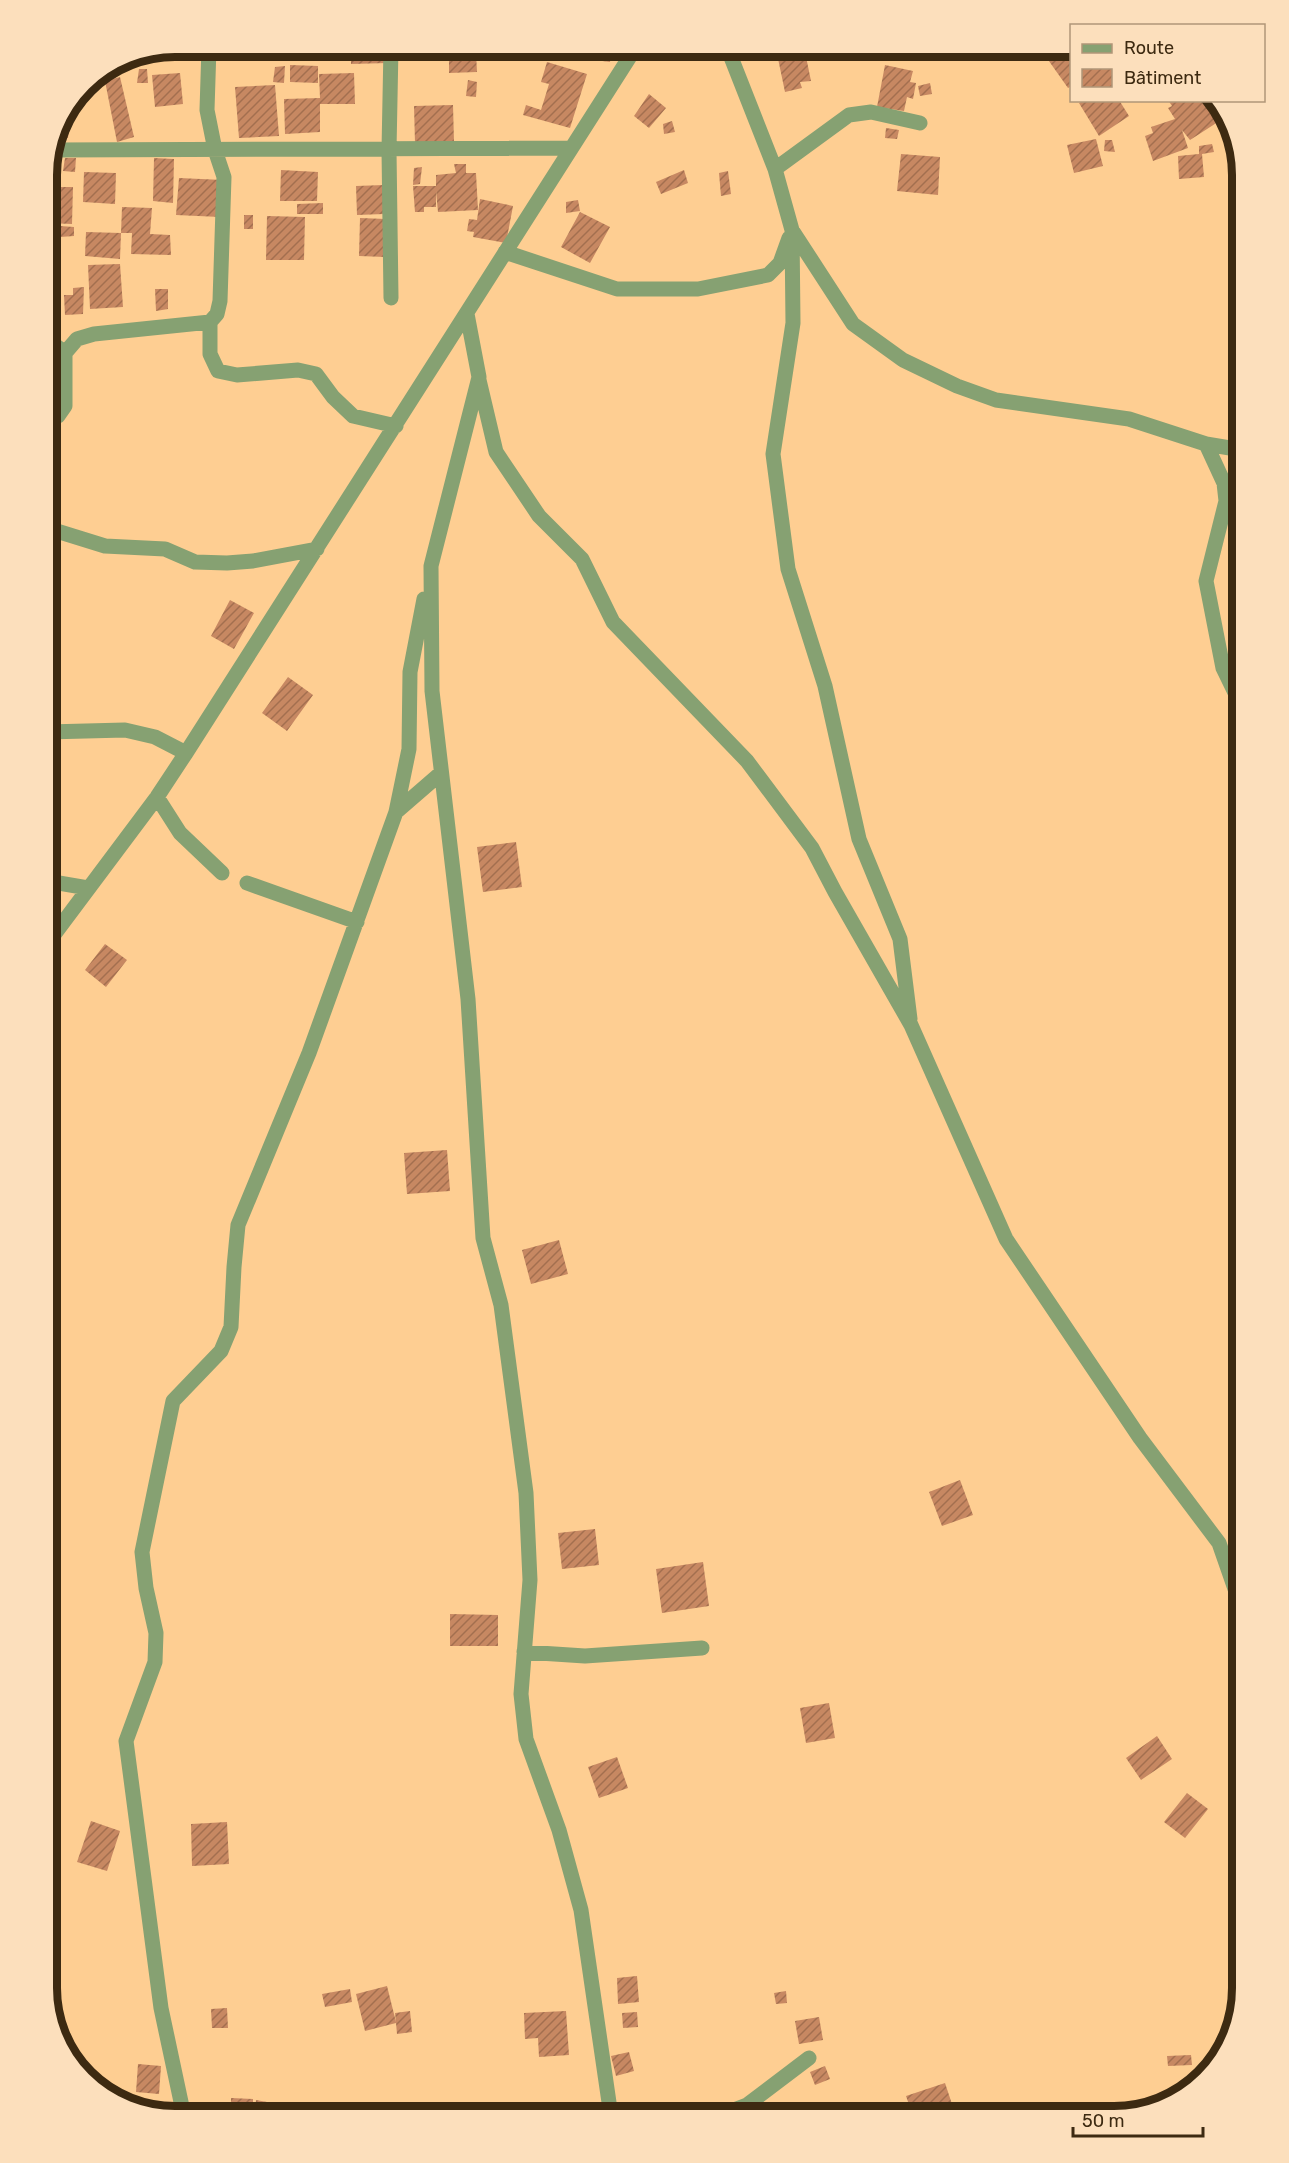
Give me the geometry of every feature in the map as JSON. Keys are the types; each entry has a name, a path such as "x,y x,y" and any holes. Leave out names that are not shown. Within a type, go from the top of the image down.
{"street":[{"path":"209,57 207,110 215,150 224,177 220,301 217,314 210,322 210,354 218,371 237,375 298,370 316,374 333,397 353,416 396,426"},
{"path":"391,57 389,150 391,298"},
{"path":"57,930 157,797 186,753 629,57"},
{"path":"730,57 775,169 792,230 794,323 772,454 788,568 825,686 859,839 900,939 911,1025"},
{"path":"775,169 849,115 872,112 920,123"},
{"path":"60,150 570,148"},
{"path":"505,252 617,289 698,289 768,275 780,263 792,230"},
{"path":"792,230 853,324 903,360 957,386 996,400 1129,419 1206,444 1232,448"},
{"path":"467,314 495,452 539,516 582,559 613,622 747,761 812,848 911,1025 1006,1239 1140,1438 1219,1543 1232,1580"},
{"path":"57,416 65,406 65,353 77,339 94,334 210,322"},
{"path":"57,347 65,353"},
{"path":"182,2106 161,2008 126,1741 155,1662 156,1633 146,1588 142,1552 173,1401 221,1351 231,1327 238,1225 309,1053 396,812 409,749 410,672 430,566 479,377"},
{"path":"1206,444 1224,483 1226,501 1206,581 1223,668 1232,686"},
{"path":"57,531 105,546 165,549 195,562 253,561 317,549"},
{"path":"430,566 432,691 468,999 483,1238 501,1305 526,1493 530,1580 521,1694 526,1738 559,1830 581,1910 610,2106"},
{"path":"57,732 124,730 155,737 186,753"},
{"path":"396,812 441,773"},
{"path":"157,797 180,833 222,873"},
{"path":"57,883 88,888"},
{"path":"247,883 357,922"},
{"path":"524,1652 585,1656 702,1648"},
{"path":"744,2106 809,2058"}],"building":[{"path":"351,57 388,57 388,63 351,64"},
{"path":"449,57 476,57 477,72 449,73"},
{"path":"579,57 611,57 610,62"},
{"path":"778,57 806,57 811,81 800,82 802,88 785,92"},
{"path":"1046,57 1070,57 1070,87 1068,88"},
{"path":"547,62 587,74 570,128 523,115 526,105 541,110 549,84 541,82"},
{"path":"290,65 318,66 318,83 290,82"},
{"path":"885,65 913,71 910,82 916,83 913,99 907,97 904,111 877,107"},
{"path":"285,66 284,83 273,82 275,67"},
{"path":"139,69 147,69 148,83 137,83"},
{"path":"180,73 183,104 155,107 152,75"},
{"path":"354,73 355,104 320,104 320,132 285,134 284,99 320,98 319,74"},
{"path":"120,77 134,137 117,142 105,81"},
{"path":"468,80 477,82 476,97 466,96"},
{"path":"930,83 932,94 920,96 918,86"},
{"path":"275,85 279,136 239,138 235,87"},
{"path":"649,94 666,108 649,128 634,116"},
{"path":"1120,102 1129,116 1099,136 1079,103"},
{"path":"1169,102 1207,102 1219,121 1190,140 1182,130 1188,148 1153,161 1145,136 1153,133 1151,127 1175,119 1168,108 1172,106"},
{"path":"453,105 454,142 415,143 414,106"},
{"path":"672,121 675,132 664,134 663,124"},
{"path":"69,122 68,138 63,138"},
{"path":"886,128 899,130 897,139 885,138"},
{"path":"1096,139 1103,166 1074,173 1067,145"},
{"path":"1105,140 1112,140 1115,152 1104,151"},
{"path":"1212,144 1214,152 1202,154 1204,177 1179,179 1178,156 1199,154 1199,146"},
{"path":"901,154 940,157 938,195 897,191"},
{"path":"65,158 76,158 75,172 63,171"},
{"path":"154,158 174,159 173,203 153,201"},
{"path":"454,164 466,164 466,173 476,173 478,210 438,212 436,191 436,207 424,207 424,212 415,212 413,186 436,186 436,175 456,173"},
{"path":"422,167 420,184 413,185 414,168"},
{"path":"281,170 318,172 317,201 280,201"},
{"path":"684,170 688,183 661,194 656,182"},
{"path":"728,171 731,194 721,196 719,173"},
{"path":"84,172 116,173 115,204 83,202"},
{"path":"179,178 223,180 220,217 176,215"},
{"path":"384,185 384,214 357,215 356,186"},
{"path":"57,187 73,187 72,224 57,223"},
{"path":"480,199 513,206 506,243 473,237 474,232 467,231 469,219 477,220"},
{"path":"578,200 580,211 566,213 566,202"},
{"path":"323,203 323,214 297,214 297,204"},
{"path":"122,207 152,208 150,234 170,235 171,255 131,254 132,233 121,233"},
{"path":"580,212 610,227 590,263 561,247"},
{"path":"244,215 253,215 253,229 244,229"},
{"path":"267,216 305,217 304,260 266,260"},
{"path":"360,218 386,219 385,257 359,256"},
{"path":"60,226 74,227 74,236 60,237"},
{"path":"86,232 121,233 120,259 85,256"},
{"path":"120,264 123,307 90,309 88,265"},
{"path":"84,287 83,314 65,315 64,295 73,295 73,288"},
{"path":"155,289 168,289 168,309 156,311"},
{"path":"230,600 254,613 234,649 211,636"},
{"path":"288,677 313,695 287,731 262,713"},
{"path":"516,842 522,887 483,892 477,847"},
{"path":"105,944 127,960 106,987 85,970"},
{"path":"447,1150 450,1191 407,1194 404,1153"},
{"path":"559,1240 568,1274 531,1284 522,1250"},
{"path":"960,1480 973,1515 942,1526 929,1492"},
{"path":"595,1529 599,1565 562,1569 558,1533"},
{"path":"703,1562 709,1606 662,1613 656,1569"},
{"path":"450,1614 498,1615 498,1646 450,1646"},
{"path":"829,1703 835,1738 806,1743 800,1708"},
{"path":"1157,1736 1172,1759 1141,1780 1126,1758"},
{"path":"617,1757 628,1788 599,1798 588,1767"},
{"path":"1187,1793 1208,1809 1185,1838 1164,1822"},
{"path":"91,1821 120,1831 107,1871 77,1862"},
{"path":"227,1822 229,1864 192,1866 191,1824"},
{"path":"637,1976 639,2002 618,2004 617,1978"},
{"path":"387,1986 396,2022 395,2013 410,2011 412,2032 397,2034 396,2023 365,2031 356,1994"},
{"path":"350,1989 352,2002 325,2007 322,1994"},
{"path":"786,1991 787,2003 776,2004 774,1993"},
{"path":"227,2008 228,2028 212,2028 211,2009"},
{"path":"566,2011 569,2055 539,2057 538,2038 525,2039 524,2013"},
{"path":"637,2012 638,2027 623,2028 622,2013"},
{"path":"819,2017 823,2040 799,2044 795,2021"},
{"path":"629,2052 634,2071 616,2076 611,2056"},
{"path":"1191,2055 1192,2065 1168,2066 1167,2056"},
{"path":"138,2064 161,2066 159,2094 136,2092"},
{"path":"825,2066 830,2079 815,2085 810,2072"},
{"path":"945,2083 953,2106 910,2106 906,2096"},
{"path":"231,2098 253,2099 253,2106 231,2106"},
{"path":"256,2100 267,2102 267,2106 256,2106"}]}
